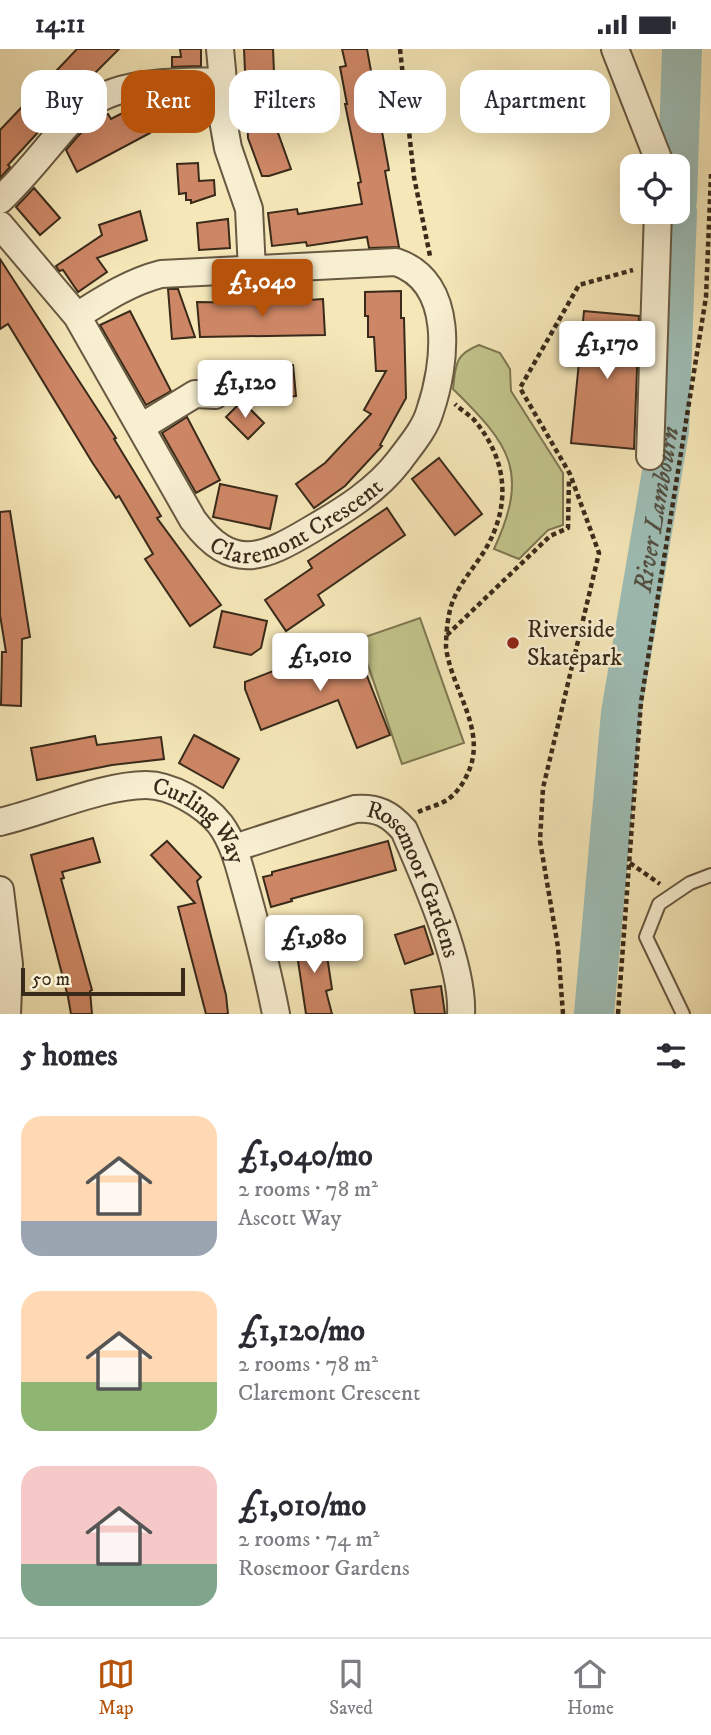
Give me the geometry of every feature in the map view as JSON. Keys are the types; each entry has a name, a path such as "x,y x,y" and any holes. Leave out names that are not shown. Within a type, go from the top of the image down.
{"street":[{"path":"77,316 141,279 161,274 252,270 249,209 228,148 223,120 220,49"},
{"path":"615,49 656,154"},
{"path":"0,200 23,179 77,114 101,97 128,87 223,81"},
{"path":"650,456 658,224"},
{"name":"Claremont Crescent","path":"0,225 77,316 205,537 220,549 236,554 267,554 348,508 397,464 430,413 443,337 439,306 418,273 409,266 396,262 252,270"},
{"path":"141,427 195,394 215,395"},
{"name":"Curling Way","path":"0,822 115,789 147,785 173,791 197,804 219,823 234,848 259,938 276,1014"},
{"name":"Rosemoor Gardens","path":"234,848 355,809 380,810 394,819 404,829 437,910 453,965 461,1014"},
{"path":"0,890 5,913 9,964 7,1014"}],"lane":[{"path":"683,1014 646,937 659,904 673,893 711,875"}],"path":[{"path":"400,49 414,177 430,260"},
{"path":"618,1014 641,702 706,297 711,174"},
{"path":"563,1014 558,947 540,841 543,788 599,553 570,474 520,388 579,285 636,269"},
{"path":"417,813 447,800 457,791 473,759 474,737 448,655 449,614 456,593 486,548 499,521 504,498 496,454 475,421 452,401"},
{"path":"447,635 550,536 568,529 570,474"},
{"path":"629,862 673,893"}],"green space":[{"path":"479,345 500,353 510,369 511,391 563,473 563,525 548,530 519,559 494,549 511,499 512,479 508,461 501,444 489,427 453,389 458,362 465,353"},
{"path":"420,618 464,743 402,764 359,639"}],"building":[{"path":"77,49 119,49 98,70 57,70"},
{"path":"180,49 201,49 201,66 172,67 172,57 181,57"},
{"path":"244,49 273,49 274,70 245,70"},
{"path":"342,49 367,49 371,70 354,70 354,133 382,133 389,170 385,171 399,247 369,248 367,237 307,246 306,242 272,246 268,213 297,209 298,214 362,204 358,183 361,182 340,67 346,66"},
{"path":"21,108 21,133 37,133 8,165 10,167 0,178 0,130"},
{"path":"107,114 111,119 121,114 121,133 150,133 77,172 66,150 81,133 107,133"},
{"path":"248,133 278,133 291,169 262,176"},
{"path":"198,163 199,181 214,180 215,195 191,203 191,200 186,200 186,193 179,194 177,164"},
{"path":"34,188 60,218 40,235 16,207"},
{"path":"140,211 147,240 97,258 107,272 78,292 63,270 59,271 56,266 102,235 99,225"},
{"path":"228,219 230,248 199,250 197,223"},
{"path":"0,259 116,438 114,439 161,516 157,518 221,605 190,626 145,559 153,554 119,496 116,498 92,462 8,324 0,329"},
{"path":"168,289 178,289 195,337 172,339"},
{"path":"401,291 406,398 380,445 382,446 345,486 314,508 296,484 325,463 371,414 364,410 386,371 376,371 374,337 368,337 368,316 365,316 365,292"},
{"path":"323,299 325,335 200,337 197,302 262,303"},
{"path":"130,311 171,391 146,405 100,325"},
{"path":"584,311 639,316 634,449 571,443"},
{"path":"293,365 296,396 262,399 259,368"},
{"path":"242,401 264,423 248,439 226,417"},
{"path":"187,417 220,480 196,493 162,433"},
{"path":"439,458 482,514 455,535 412,479"},
{"path":"220,484 277,496 270,529 213,517"},
{"path":"387,508 405,535 318,595 324,605 286,631 265,600 312,568 308,561"},
{"path":"10,511 30,637 22,639 21,706 1,705 2,652 6,652 0,615 0,512"},
{"path":"222,611 267,621 261,648 251,655 214,647"},
{"path":"353,640 390,735 357,748 338,700 261,730 245,689 245,682"},
{"path":"194,735 239,759 223,788 179,763"},
{"path":"95,736 97,745 161,737 164,759 112,765 37,780 31,748"},
{"path":"93,838 100,862 62,872 64,878 61,879 92,990 92,1014 71,1014 31,855"},
{"path":"167,841 201,877 197,881 226,995 228,1014 206,1014 178,907 195,903 151,855"},
{"path":"388,841 396,870 271,907 263,877 272,875 272,872"},
{"path":"424,926 433,954 405,964 395,935"},
{"path":"324,936 332,989 326,991 332,1014 306,1014 295,941"},
{"path":"441,986 445,1014 415,1014 411,990"}],"waterway":[{"name":"River Lambourn","path":"679,154 682,49"},
{"name":"River Lambourn","path":"594,1014 621,713 669,431 677,224"}],"place":[{"name":"Riverside Skatepark","path":"513,643"}]}
